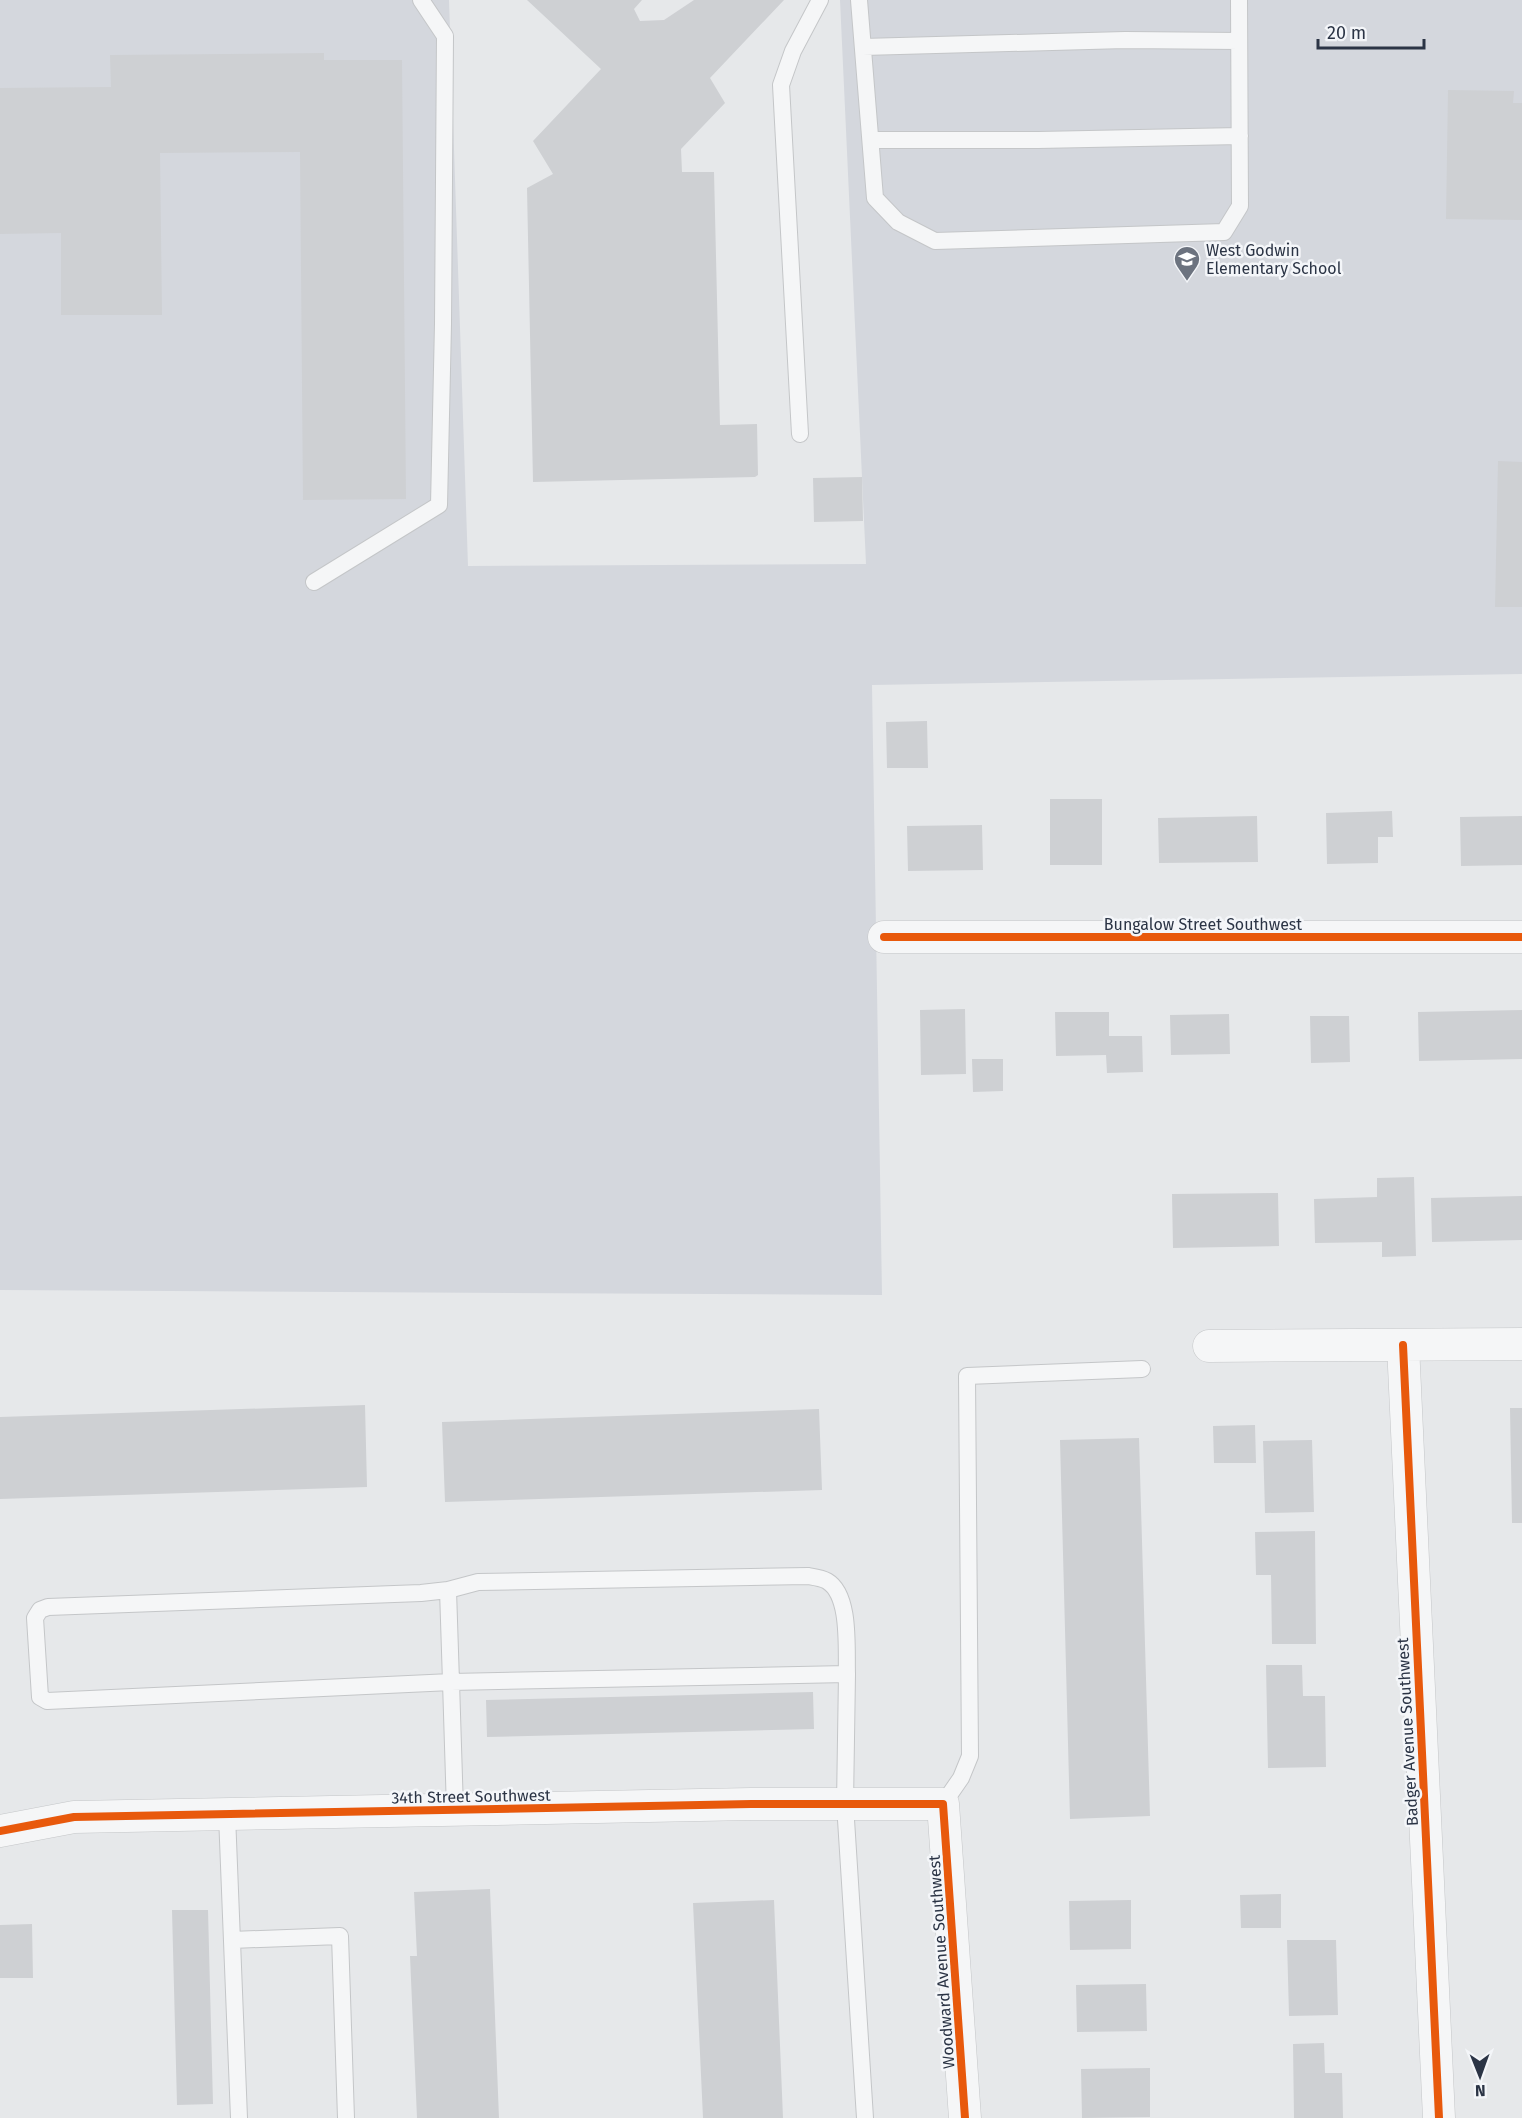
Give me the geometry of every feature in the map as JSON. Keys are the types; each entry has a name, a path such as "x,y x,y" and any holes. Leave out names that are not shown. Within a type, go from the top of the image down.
{"street":[{"name":"Bungalow Street Southwest","path":"884,937 1522,937"},
{"path":"1209,1346 1522,1344"},
{"name":"Badger Avenue Southwest","path":"1403,1345 1439,2118"},
{"name":"34th Street Southwest","path":"0,1831 74,1817 752,1804 943,1804"},
{"name":"Woodward Avenue Southwest","path":"943,1804 965,2118"}],"lane":[{"path":"314,582 439,505 444,313 445,36 421,0"},
{"path":"800,434 781,85 793,51 820,0"},
{"path":"859,0 875,198 898,222 935,241 1224,232 1240,206 1239,0"},
{"path":"862,39 996,45 1125,40 1239,41"},
{"path":"871,140 1038,141 1240,136"},
{"path":"943,1804 961,1778 970,1756 967,1376 1142,1369"},
{"path":"847,1674 452,1682 47,1701 40,1697 38,1690 35,1618 40,1610 48,1607 421,1593 448,1590 478,1582 808,1576 827,1581 843,1600 847,1674 845,1804 865,2118"},
{"path":"448,1590 455,1810"},
{"path":"227,1815 239,2118"},
{"path":"232,1940 340,1936 346,2118"}],"shaded area":[{"path":"0,0 449,0 468,566 866,564 840,0 1522,0 1522,674 872,685 882,1295 0,1290"}],"building":[{"path":"527,0 642,0 634,9 640,21 664,20 694,0 784,0 710,78 725,103 681,149 682,172 714,172 720,425 757,424 758,475 755,477 533,482 527,188 553,174 533,141 601,69"},
{"path":"324,53 324,60 402,60 406,499 303,500 300,152 160,153 162,315 61,315 61,233 0,234 0,88 111,87 110,55"},
{"path":"1448,90 1514,91 1513,103 1522,103 1522,220 1446,219"},
{"path":"1498,461 1522,462 1522,607 1495,607"},
{"path":"862,477 863,521 814,522 813,478"},
{"path":"927,721 928,768 887,768 886,722"},
{"path":"1050,799 1102,799 1102,865 1050,865"},
{"path":"1392,811 1393,837 1378,837 1378,863 1327,864 1326,813"},
{"path":"1257,816 1258,862 1159,863 1158,818"},
{"path":"1522,816 1522,865 1461,866 1460,817"},
{"path":"982,825 983,870 908,871 907,826"},
{"path":"965,1009 966,1074 921,1075 920,1010"},
{"path":"1522,1010 1522,1059 1419,1061 1418,1012"},
{"path":"1055,1012 1109,1012 1109,1036 1142,1036 1143,1072 1107,1073 1106,1055 1056,1056"},
{"path":"1229,1014 1230,1054 1171,1055 1170,1015"},
{"path":"1310,1016 1349,1016 1350,1062 1311,1063"},
{"path":"972,1059 1003,1059 1003,1091 973,1092"},
{"path":"1414,1177 1416,1256 1382,1257 1382,1242 1315,1243 1314,1199 1377,1197 1377,1178"},
{"path":"1278,1193 1279,1246 1173,1248 1172,1194"},
{"path":"1522,1196 1522,1240 1432,1242 1431,1198"},
{"path":"365,1405 367,1487 0,1499 0,1417"},
{"path":"1510,1408 1522,1408 1522,1523 1512,1523"},
{"path":"819,1409 822,1490 445,1502 442,1422"},
{"path":"1255,1425 1256,1463 1214,1463 1213,1426"},
{"path":"1139,1438 1150,1816 1070,1819 1060,1440"},
{"path":"1312,1440 1314,1512 1265,1513 1263,1441"},
{"path":"1315,1531 1316,1644 1272,1644 1271,1575 1256,1575 1255,1532"},
{"path":"1266,1665 1302,1665 1303,1696 1325,1696 1326,1767 1268,1768"},
{"path":"813,1692 814,1729 487,1737 486,1700"},
{"path":"490,1889 499,2118 417,2118 410,1956 417,1956 414,1892"},
{"path":"1281,1894 1281,1928 1241,1928 1240,1895"},
{"path":"774,1900 783,2118 703,2118 693,1903"},
{"path":"1131,1900 1131,1949 1070,1950 1069,1901"},
{"path":"172,1910 208,1910 213,2104 177,2105"},
{"path":"32,1924 33,1978 0,1978 0,1925"},
{"path":"1287,1940 1336,1940 1338,2015 1289,2016"},
{"path":"1146,1984 1147,2031 1077,2032 1076,1985"},
{"path":"1324,2043 1325,2073 1342,2073 1343,2118 1294,2118 1293,2044"},
{"path":"1150,2068 1150,2117 1082,2118 1081,2069"}],"cycle path":[{"path":"884,937 1522,937"},
{"path":"1403,1345 1439,2118"},
{"path":"0,1831 74,1817 751,1804 943,1804 965,2118"}],"place":[{"name":"West Godwin Elementary School","path":"1187,282"}]}
